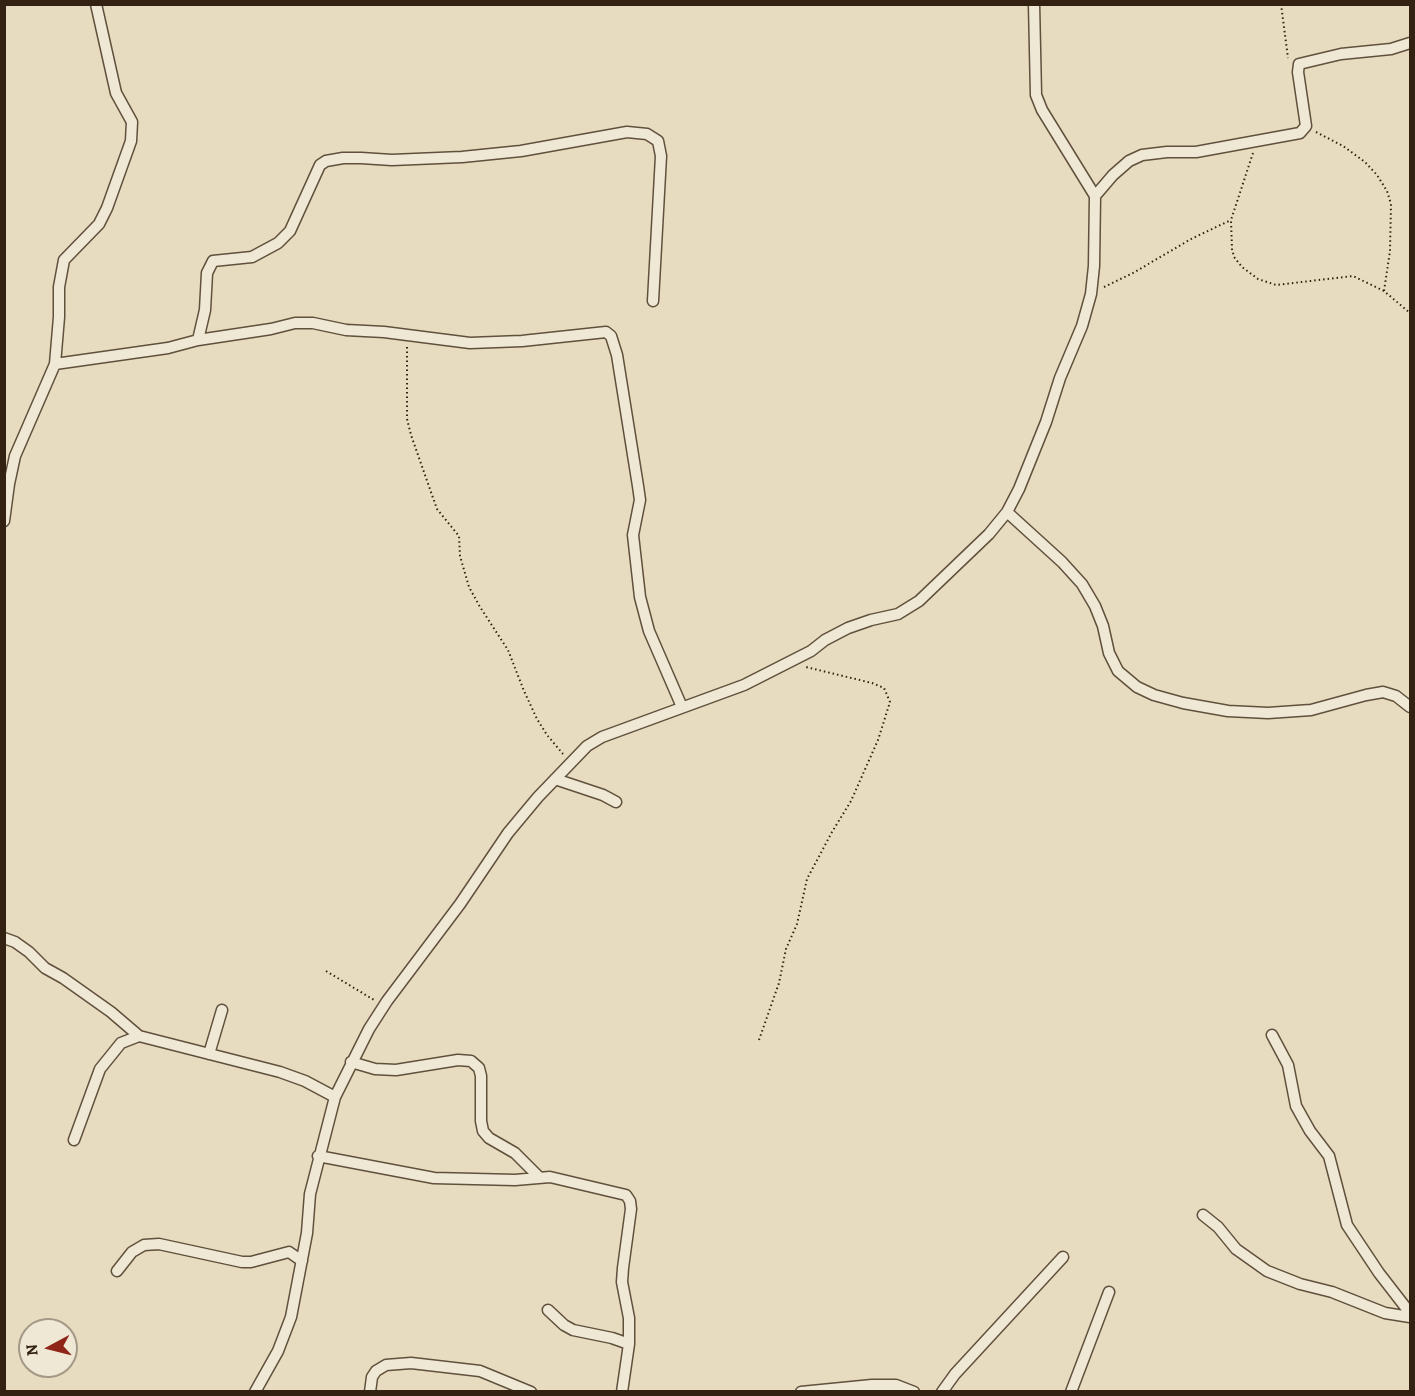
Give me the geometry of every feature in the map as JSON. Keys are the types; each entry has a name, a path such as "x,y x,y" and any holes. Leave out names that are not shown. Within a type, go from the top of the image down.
{"street":[{"path":"4,520 15,456 55,364 59,287 64,260 99,224 126,156 133,130 130,115 116,93 96,4"},
{"path":"255,1392 278,1351 291,1317 307,1233 310,1194 335,1097 351,1062 384,1006 460,904 507,833 587,746 602,737 744,685 848,628 908,609 972,552 1007,512 1031,460 1060,378 1082,326 1094,266 1095,196 1042,110 1036,95 1034,4"},
{"path":"1095,196 1120,167 1142,155 1196,152 1300,133 1306,126 1297,68 1301,63 1341,54 1391,49 1410,43"},
{"path":"198,340 205,310 209,266 218,259 252,257 278,243 290,231 320,165 326,161 362,158 392,160 462,158 521,151 627,132 638,132 654,137 658,141 661,156 656,228 657,268 653,301"},
{"path":"55,364 168,348 198,340 271,329 294,323 313,323 346,330 470,343 606,332 611,336 617,355 640,500 633,535 640,597 649,631 682,707"},
{"path":"1007,512 1062,562 1082,584 1095,606 1103,626 1109,653 1118,671 1137,687 1183,704 1228,711 1268,713 1311,710 1366,695 1383,693 1396,696 1410,707"},
{"path":"555,779 603,795 616,802"},
{"path":"4,938 15,942 29,952 45,968 103,1006 139,1036 280,1072 305,1081 335,1097"},
{"path":"209,1054 222,1011"},
{"path":"1272,1035 1288,1065 1299,1113 1329,1156 1347,1225 1410,1315"},
{"path":"74,1140 100,1069 122,1043 139,1036"},
{"path":"351,1062 375,1069 396,1070 458,1060 471,1061 479,1068 482,1076 481,1121 483,1131 489,1138 515,1153 539,1177"},
{"path":"318,1156 434,1178 515,1180 550,1177 626,1195 630,1201 631,1218 624,1251 622,1282 629,1318 629,1344 622,1392"},
{"path":"1203,1215 1218,1227 1236,1249 1267,1271 1300,1284 1332,1292 1385,1313 1410,1315"},
{"path":"117,1271 132,1252 144,1245 159,1244 242,1262 289,1252 302,1260"},
{"path":"942,1392 955,1374 1063,1257"},
{"path":"1071,1392 1109,1292"},
{"path":"548,1310 573,1330 629,1344"},
{"path":"370,1392 372,1377 376,1371 386,1365 411,1363 480,1371 531,1392"},
{"path":"801,1392 896,1385 914,1392"}],"path":[{"path":"1281,4 1286,52 1289,60 1297,68"},
{"path":"1305,129 1322,134 1365,162 1387,190 1391,204 1390,251 1384,291"},
{"path":"1256,141 1248,173 1237,197 1231,220 1232,249 1234,257 1242,267 1258,279 1276,285 1353,276 1384,291 1410,313"},
{"path":"1090,294 1231,220"},
{"path":"406,335 407,419 437,508 459,536 460,556 469,586 508,650 537,719 559,750 572,762"},
{"path":"759,1040 778,983 786,949 796,924 807,879 851,801 878,740 890,702 884,688 872,683 789,662"},
{"path":"326,971 384,1006"}]}
